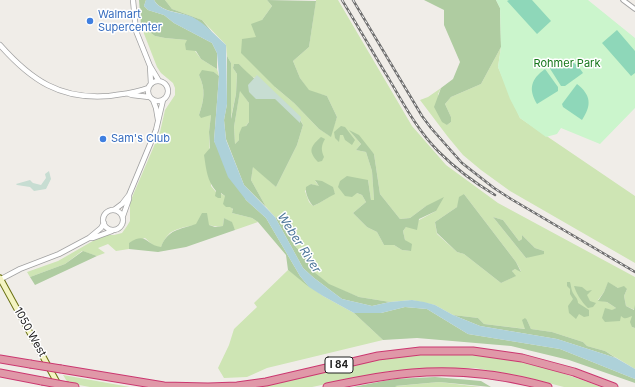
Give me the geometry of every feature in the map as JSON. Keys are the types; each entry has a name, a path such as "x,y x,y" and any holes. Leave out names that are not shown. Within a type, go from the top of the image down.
{"highway":[{"name":"I 84","path":"0,360 164,386 208,387 237,386 266,382 378,356 420,352 473,351 522,358 574,372 614,387"},
{"name":"I 84","path":"327,387 392,375 433,372 524,380 548,387"},
{"path":"0,373 72,386"},
{"path":"0,377 27,381 42,381"}],"main road":[{"name":"1050 West","path":"0,279 59,387"}],"street":[{"path":"0,45 32,76 44,84 60,91 88,96 128,94 158,102 167,96 168,91 166,85 159,81 150,66 136,31 133,0"},
{"path":"623,0 635,9"},
{"path":"150,66 151,99 156,108 158,121"},
{"path":"128,94 159,81"},
{"path":"130,195 114,210 106,213 104,223 106,228 118,230 122,225 123,216 130,195 156,130 163,100"},
{"path":"114,210 120,212 123,216"},
{"path":"0,279 20,269 52,258 89,238 101,228 104,223"},
{"path":"89,238 93,238 112,230"}],"green space":[{"path":"139,0 146,0 144,6 148,10 164,15 174,23 212,43 217,53 217,69 201,59 196,51 186,50 185,44 187,40 155,36 141,26"},
{"path":"154,0 165,0 172,9 202,20 212,32 195,19 184,14 165,9"},
{"path":"165,0 267,0 272,6 262,20 275,87 294,103 319,129 330,136 337,117 327,96 309,91 300,78 293,61 309,47 316,0 338,0 412,126 446,165 498,203 635,277 635,310 626,306 624,296 627,289 618,288 608,283 598,300 607,302 616,308 613,310 621,315 633,316 632,327 635,328 635,369 605,351 587,346 583,342 552,332 531,329 527,320 526,329 484,324 478,318 453,315 435,305 412,300 390,302 359,297 329,285 313,271 311,263 294,245 282,222 266,207 251,180 253,166 276,187 297,145 303,125 298,115 255,78 248,75 239,64 234,64 233,68 237,74 236,94 230,122 231,63 227,56 226,45 202,20 172,9","holes":["350,131 374,154 380,194 400,219 410,218 426,206 436,211 406,227 403,231 405,240 411,251 402,250 394,245 384,245 377,232 367,227 353,213 366,202 362,195 357,193 368,180 371,200 374,200 372,171 366,152 356,150 361,144","315,181 335,193 313,206 309,202 305,191 311,184 320,187","464,194 516,262 521,271 515,269 512,271 515,276 501,283 464,254 457,252 437,234 435,222 457,207","493,217 503,220 519,241 522,239 522,235 535,248 544,251 526,258"]},
{"path":"267,0 316,1 309,47 293,61 300,78 309,90 327,96 337,117 331,137 319,129 241,53 242,39 256,37 251,24 262,20 272,6"},
{"path":"424,0 496,0 500,8 501,47 481,84 451,97 445,104 451,117 451,122 447,125 442,122 434,107 441,88 453,79 460,62 444,25 444,10"},
{"name":"Rohmer Park","path":"496,0 588,0 635,38 635,108 600,144 561,128 557,134 546,137 520,118 510,99 498,67 501,47 500,8"},
{"path":"532,0 551,21 537,34 507,1"},
{"path":"141,26 155,36 187,40 201,59 217,69 219,76 214,72 199,75 203,85 204,95 199,115 211,115 209,132 211,186 221,198 220,193 225,196 233,210 232,213 252,218 258,222 235,230 231,222 224,218 223,226 187,226 169,234 161,247 155,247 145,238 129,243 129,249 116,251 108,244 98,248 105,253 97,256 82,251 65,264 30,277 27,272 58,261 98,238 106,235 122,233 130,221 130,202 160,132 165,110 175,95 173,83 161,73 157,67"},
{"path":"617,30 635,51 635,73 631,76 602,43"},
{"path":"501,47 498,67 520,118 635,196 635,263 510,191 481,170 463,155 420,100 428,97 441,88 438,94 447,125 451,122 451,117 445,104 451,97 481,84"},
{"path":"227,56 231,63 231,119 236,94 237,74 233,68 234,64 239,64 290,107 303,125 297,145 276,187 253,167 251,180 266,207 244,185 226,139 224,120 227,104","holes":["240,91 249,103 249,122 246,126 242,127 239,134 239,140 235,144 234,127"]},
{"path":"560,60 567,60 573,63 583,73 565,86 561,86 549,67"},
{"path":"545,69 558,87 558,91 537,104 532,94 532,85 540,73"},
{"path":"202,70 214,72 219,76 214,141 246,200 266,218 300,276 309,287 288,270 286,255 258,222 252,218 232,213 233,209 226,207 223,204 225,196 221,193 221,198 215,196 216,191 209,179 204,155 210,148 209,132 211,115 201,118 199,115 204,95 203,85 199,75"},
{"path":"257,75 301,117 300,123 275,99 256,99 249,92 248,85"},
{"path":"577,84 585,92 589,105 582,120 563,107 562,104"},
{"path":"240,90 249,103 249,122 239,134 239,140 235,144 234,127"},
{"path":"341,126 345,127 355,140 352,145 345,140 343,135 340,135 339,142 335,138 334,132"},
{"path":"349,130 359,135 374,154 380,194 400,219 410,218 426,206 444,197 436,211 419,219 417,230 406,227 403,231 405,240 412,244 411,251 402,250 394,245 384,245 377,232 367,227 353,213 366,202 362,195 357,193 352,197 345,196 338,187 340,181 347,176 368,180 371,200 374,200 372,171 366,152 356,150 361,144"},
{"path":"321,137 325,139 322,148 324,157 322,161 318,162 313,155 312,149 314,144"},
{"path":"49,171 51,179 46,189 34,191 30,187 16,184 30,180 33,183 41,185 46,178 45,174"},
{"path":"315,180 322,181 333,187 335,194 313,206 306,192 306,187 311,184 319,186"},
{"path":"464,194 516,262 521,272 515,269 512,271 516,276 501,283 464,254 457,252 437,233 435,222 457,207 459,197"},
{"path":"202,213 207,213 209,225 215,227 223,226 224,218 232,222 235,230 186,247 158,252 129,249 129,243 139,238 161,247 171,233 196,224"},
{"path":"275,217 282,222 294,245 311,263 313,271 329,284 359,297 390,302 372,306 342,299 303,268"},
{"path":"493,217 503,220 519,241 522,239 522,235 535,248 544,251 544,254 526,258"},
{"path":"83,251 97,256 35,285 30,277 65,264"},
{"path":"288,270 323,296 354,313 383,340 267,368 247,377 224,378 218,368 229,345 234,329 257,307 254,303"},
{"path":"567,282 570,282 572,291 578,303 589,310 589,316 584,317 579,314 576,319 569,313 568,306 573,299 570,294 570,289 567,286"},
{"path":"608,282 618,288 624,286 627,289 624,296 626,306 634,310 635,305 635,328 632,327 630,322 632,316 625,318 621,316 620,321 605,322 602,318 605,308 612,310 616,308 607,302 598,301"},
{"path":"574,286 582,287 587,291 592,290 587,295 590,301 596,303 593,307 588,308 581,300"},
{"path":"405,307 427,309 468,334 560,349 635,379 635,383 569,360 511,346 417,338 383,340 354,313 381,313"},
{"path":"453,315 478,318 484,324 525,329 522,320 525,318 531,329 552,332 583,342 587,346 605,351 616,358 557,339 480,326"},
{"path":"421,354 472,355 510,358 572,376 601,387 564,387 521,376 475,368 431,368 390,371 312,387 250,387 377,359"},
{"path":"63,375 130,387 90,387 68,383"},
{"path":"435,377 481,381 491,387 439,382 395,386 397,387 353,387 394,379"},
{"path":"439,382 481,387 386,387"}],"water":[{"path":"146,0 154,0 164,9 192,17 208,28 226,45 227,104 224,120 226,140 244,185 275,217 303,268 314,278 342,299 372,306 390,302 412,300 424,302 435,305 453,315 480,326 557,339 616,358 635,369 635,379 560,349 468,334 427,309 405,307 381,313 354,313 309,287 300,276 266,218 246,200 228,177 214,141 219,76 217,53 212,43 174,23 164,15 148,10 144,6"}],"railway":[{"path":"342,0 406,108 431,144 473,181 495,195"},
{"path":"353,0 422,116 462,163 494,188 511,199 635,272"}],"place":[{"name":"Walmart Supercenter","path":"90,21"},
{"name":"Sam's Club","path":"103,139"}],"water label":[{"name":"Weber River","path":"299,243"}]}
